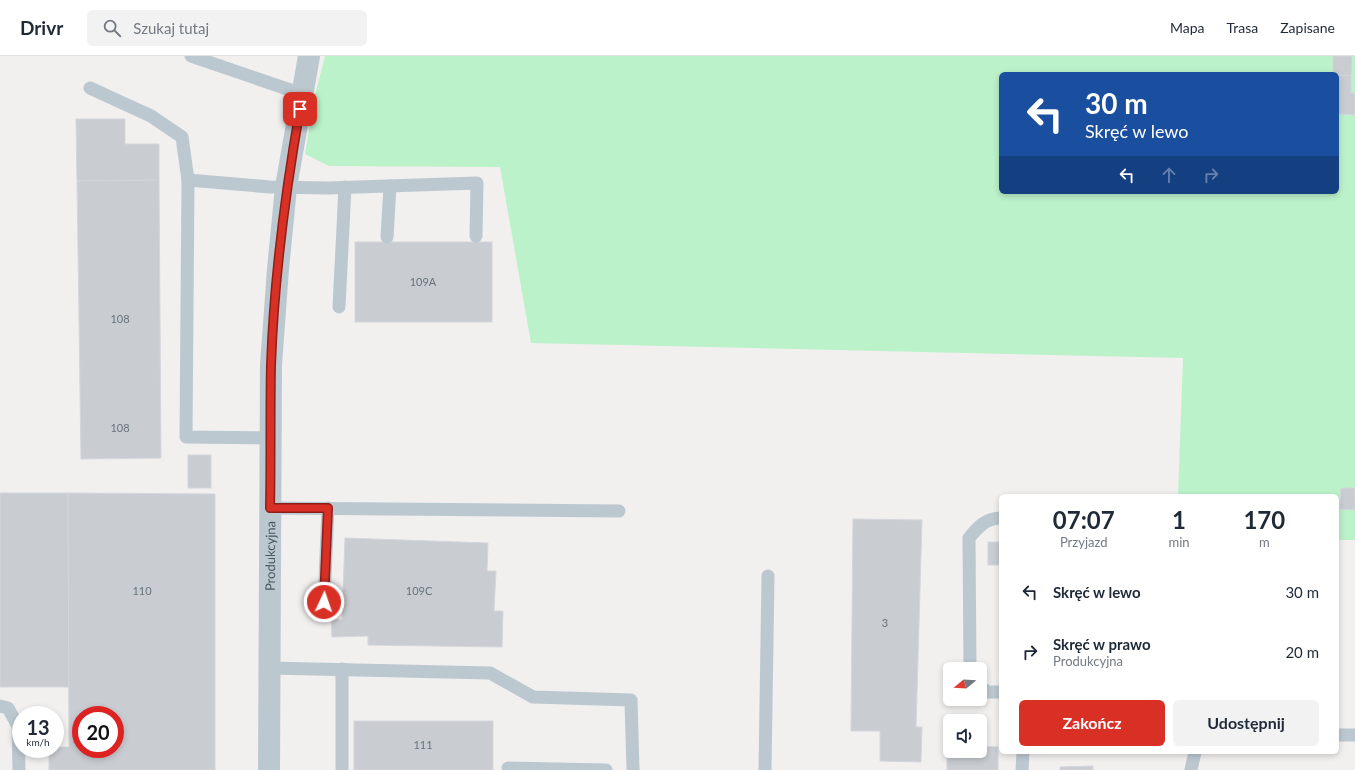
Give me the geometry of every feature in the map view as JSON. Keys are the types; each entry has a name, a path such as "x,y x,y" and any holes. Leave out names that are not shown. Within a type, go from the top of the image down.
{"street":[{"name":"Produkcyjna","path":"269,770 271,365 286,187 309,56"}],"lane":[{"path":"191,56 302,94"},
{"path":"90,88 151,116 182,137 188,180 186,437 271,438"},
{"path":"188,180 270,187 344,187 478,183 476,236"},
{"path":"387,237 390,186"},
{"path":"339,307 344,187"},
{"path":"270,508 619,511"},
{"path":"324,602 328,508"},
{"path":"970,662 969,538 980,525 994,518 999,518"},
{"path":"765,770 768,576"},
{"path":"269,668 490,673 533,697 631,700 633,770"},
{"path":"342,669 342,770"},
{"path":"987,692 999,692"},
{"path":"0,706 8,708 18,726 19,770"},
{"path":"1339,735 1355,735"},
{"path":"1022,770 1023,754"},
{"path":"1191,770 1195,754"},
{"path":"508,768 606,770"}],"green space":[{"path":"325,56 1355,56 1355,540 1339,540 1339,494 1178,494 1183,358 531,343 500,167 329,166 305,154 315,95"}],"building":[{"path":"1333,56 1352,56 1351,76 1339,75 1339,72 1333,72"},
{"path":"1339,75 1351,76 1351,93 1355,93 1355,115 1339,114"},
{"path":"76,119 125,119 125,144 159,144 159,180 77,181"},
{"path":"159,180 161,458 81,459 77,181"},
{"path":"355,242 492,242 492,322 355,322"},
{"path":"188,455 211,455 211,488 188,488"},
{"path":"1341,488 1355,488 1355,510 1340,509"},
{"path":"0,493 68,493 69,687 0,687"},
{"path":"68,493 215,494 215,770 49,770 49,758 64,758 64,747 69,747"},
{"path":"853,519 922,520 916,727 922,727 921,762 880,761 880,731 851,731"},
{"path":"345,538 488,543 487,571 496,571 494,611 503,611 502,647 368,645 368,636 332,637 331,619 342,620"},
{"path":"988,542 999,542 999,565 988,565"},
{"path":"354,721 493,721 493,770 354,770"},
{"path":"987,746 998,747 998,770 947,770 947,758 987,758"},
{"path":"1093,766 1093,770 1060,770 1060,767"}],"route":[{"path":"300,109 286,187 278,269 271,365 270,508 328,508 324,602"}]}
